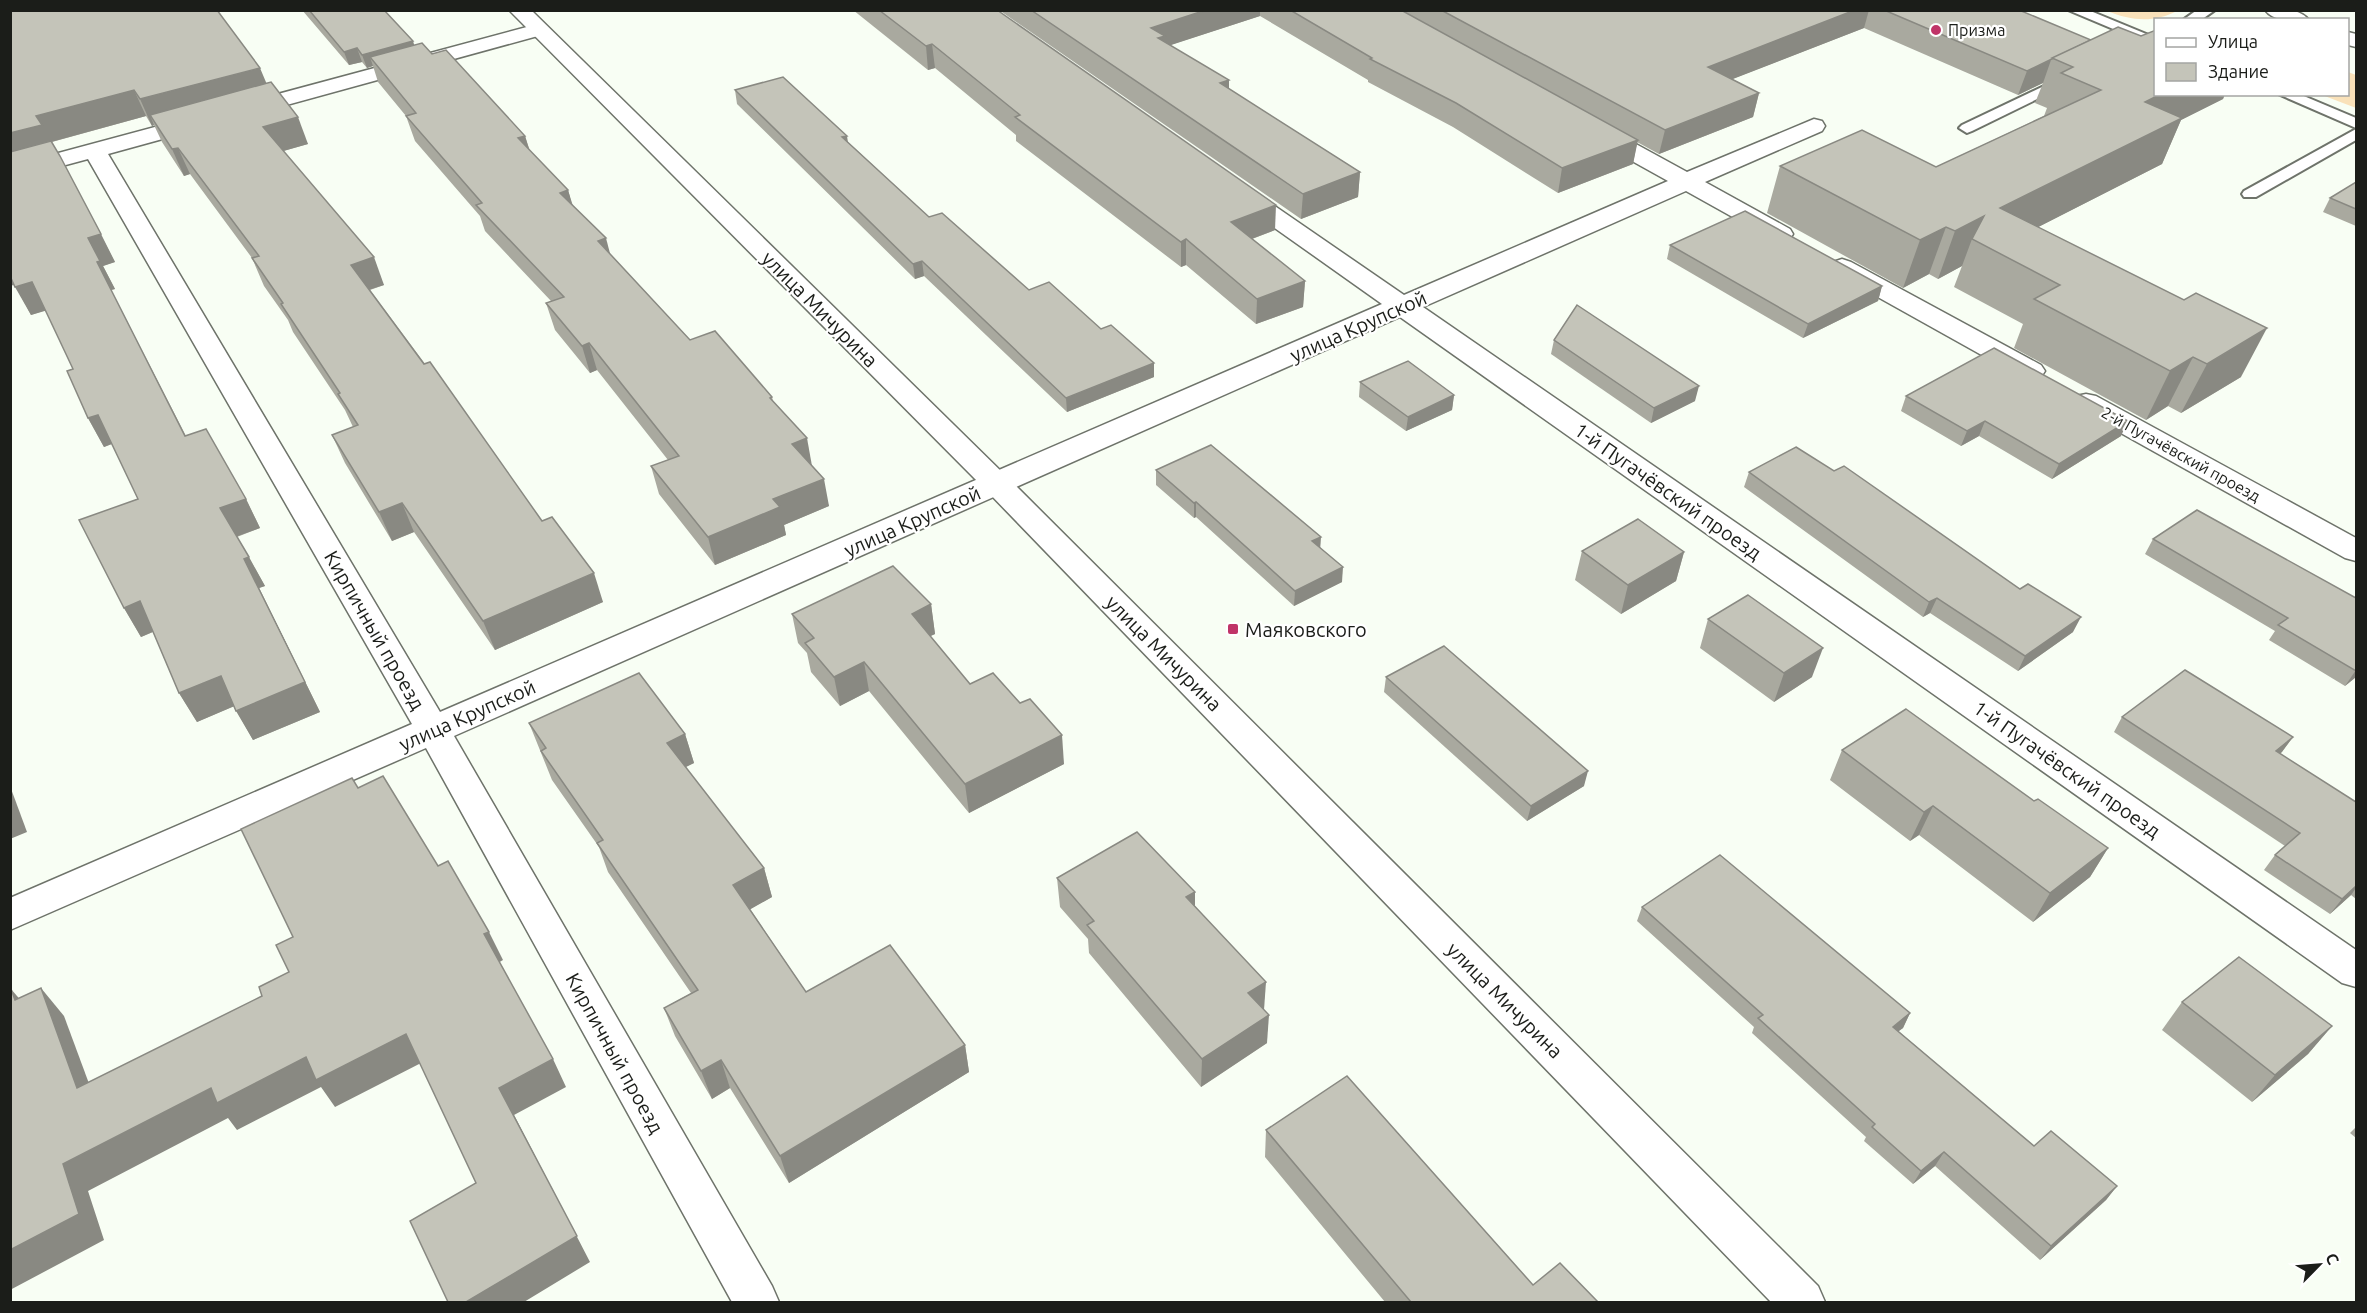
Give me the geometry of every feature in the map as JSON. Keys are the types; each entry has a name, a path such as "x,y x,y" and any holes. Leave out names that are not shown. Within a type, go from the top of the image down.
{"street":[{"path":"2275,10 2294,18"},
{"path":"10,173 528,20"},
{"name":"улица Мичурина","path":"528,20 997,484 1802,1302"},
{"name":"2-й Пугачёвский проезд","path":"1573,119 2356,551"},
{"name":"улица Крупской","path":"10,915 1814,126"},
{"name":"Кирпичный проезд","path":"94,150 433,730 756,1302"},
{"name":"1-й Пугачёвский проезд","path":"1216,176 2356,971"}],"lane":[{"path":"2075,10 2153,40"},
{"path":"2194,18 2208,10"},
{"path":"2131,48 2153,40"},
{"path":"1967,128 2074,76"},
{"path":"2290,96 2356,123"},
{"path":"2250,194 2356,134"}],"shaded area":[{"path":"2177,10 2151,19 2125,17 2107,11"},
{"path":"2349,72 2356,75 2356,108 2325,96 2349,96"}],"building":[{"path":"10,10 217,10 260,68 140,99 134,90 36,116 42,125 10,133"},
{"path":"309,10 384,10 413,41 362,55 357,48 344,52"},
{"path":"879,10 997,10 1276,205 1231,222 1305,281 1257,299 1186,239 1181,242 1015,117 1020,115 932,44 926,46"},
{"path":"1031,10 1206,10 1151,28 1165,36 1158,38 1229,80 1220,83 1360,172 1303,194"},
{"path":"1290,10 1401,10 1638,140 1562,168 1456,103 1370,59 1372,58"},
{"path":"1441,10 1855,10 1708,67 1759,93 1665,130"},
{"path":"1884,10 2019,10 2091,40 2027,71"},
{"path":"2118,27 2141,36 2154,31 2154,96 2157,96 2145,102 2182,118 2000,208 2184,300 2196,293 2267,328 2207,364 2193,357 2170,371 2034,299 2060,285 1972,239 1984,216 1955,231 1946,227 1920,240 1780,166 1862,130 1936,167 2101,90 2061,73 2073,67 2052,58"},
{"path":"422,43 432,54 446,50 525,136 518,138 568,190 560,193 606,238 598,241 690,340 715,331 772,397 770,398 807,438 792,444 824,479 773,499 780,507 708,537 651,466 679,456 589,343 582,346 546,303 564,297 476,205 482,203 406,116 416,113 370,57"},
{"path":"783,77 847,136 842,137 929,217 942,213 1029,290 1049,282 1101,329 1111,325 1154,363 1066,398 922,261 913,264 735,90"},
{"path":"271,82 298,117 263,127 374,257 351,265 424,364 430,362 542,521 552,517 594,573 483,621 402,503 379,512 332,435 358,425 338,394 340,393 252,258 259,256 178,148 172,149 150,115"},
{"path":"51,141 101,234 88,238 100,261 97,262 185,436 206,429 246,499 220,508 249,557 244,559 305,682 236,711 221,676 179,693 140,601 124,608 79,520 138,499 98,415 88,418 67,371 73,369 32,282 15,287 10,276 10,152"},
{"path":"2356,182 2356,209 2330,198"},
{"path":"1745,211 1882,286 1808,324 1670,245"},
{"path":"1577,305 1699,386 1654,408 1554,340"},
{"path":"1994,348 2128,421 2059,464 1985,421 1967,431 1906,396"},
{"path":"1408,361 1454,395 1408,417 1360,382"},
{"path":"1211,445 1321,537 1312,541 1343,567 1295,591 1196,502 1194,503 1156,470"},
{"path":"1796,447 1834,471 1844,466 2020,589 2028,584 2081,617 2025,656 1937,598 1929,602 1749,472"},
{"path":"2197,510 2356,598 2356,671 2278,625 2288,618 2153,539"},
{"path":"1638,519 1684,552 1628,585 1582,551"},
{"path":"893,566 931,604 912,614 970,684 993,673 1020,703 1030,699 1062,735 965,784 864,662 834,677 805,643 814,638 792,614"},
{"path":"1748,595 1823,648 1784,673 1708,619"},
{"path":"1444,646 1588,771 1531,806 1386,677"},
{"path":"2185,670 2293,737 2276,751 2356,802 2356,886 2342,899 2275,855 2300,833 2122,717"},
{"path":"639,673 685,734 667,743 764,868 733,885 806,992 890,945 965,1045 780,1156 721,1060 701,1071 664,1008 698,990 597,843 603,840 541,751 546,748 529,723"},
{"path":"1906,709 2034,801 2038,799 2108,848 2050,893 1933,806 1924,812 1842,750"},
{"path":"383,776 438,866 448,861 489,932 484,934 553,1059 499,1088 577,1236 466,1302 448,1302 410,1221 476,1183 406,1034 316,1080 306,1057 217,1103 211,1088 63,1164 79,1214 10,1250 10,989 15,1000 41,988 77,1088 262,996 259,987 289,972 276,945 293,937 241,829 352,778 358,788"},
{"path":"1137,832 1195,892 1186,897 1266,982 1248,993 1269,1015 1202,1059 1087,925 1094,921 1057,878"},
{"path":"1720,855 1910,1013 1893,1027 2034,1146 2051,1131 2117,1186 2051,1246 1944,1152 1921,1171 1872,1127 1875,1124 1758,1018 1763,1015 1642,907"},
{"path":"2239,957 2332,1026 2275,1075 2182,1002"},
{"path":"1347,1076 1533,1285 1560,1263 1598,1302 1411,1302 1266,1130"}],"place":[{"name":"Призма","path":"1936,30"},
{"name":"Маяковского","path":"1233,629"}]}
